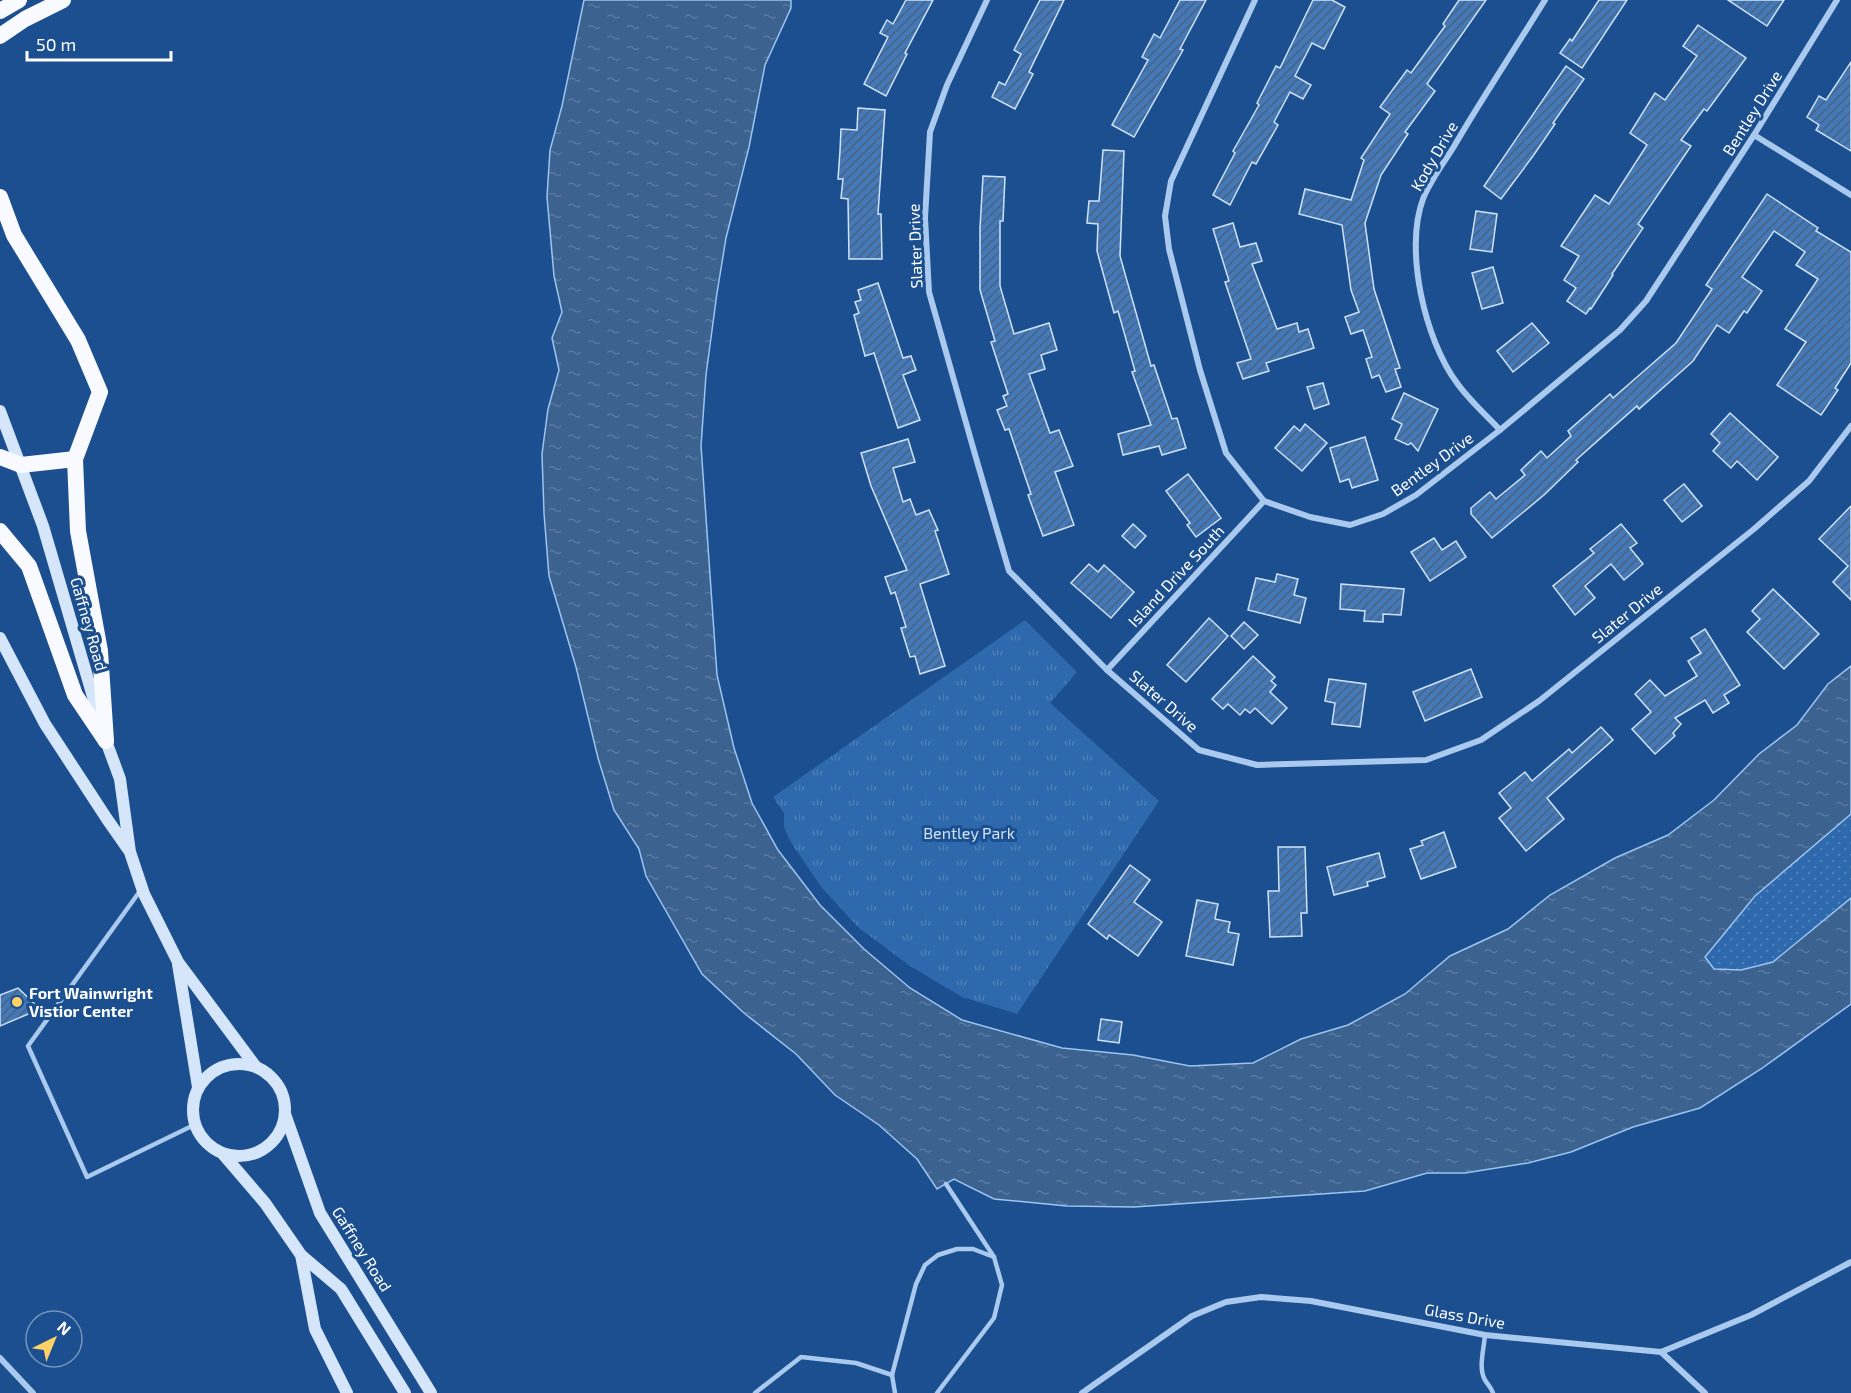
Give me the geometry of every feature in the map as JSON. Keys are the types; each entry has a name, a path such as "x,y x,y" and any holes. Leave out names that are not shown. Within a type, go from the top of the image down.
{"highway":[{"path":"0,11 20,0"},
{"path":"0,36 25,19 63,0"},
{"path":"0,197 14,235 78,340 100,392 75,459 78,531 100,651 106,741"},
{"path":"0,457 21,465 75,459"},
{"path":"0,531 29,566 75,695 106,741"}],"main road":[{"name":"Gaffney Road","path":"0,411 43,526 106,741 120,779 130,852 142,889 178,962 256,1067"},
{"name":"Gaffney Road","path":"0,638 45,724 130,852"},
{"name":"Gaffney Road","path":"178,962 198,1087"},
{"path":"223,1154 242,1157 263,1150 282,1129 285,1114 283,1094 276,1082 265,1071 256,1067 241,1063 230,1064 215,1070 206,1077 198,1087 192,1108 194,1125 208,1145 223,1154 265,1203 301,1255 341,1289 405,1393"},
{"name":"Gaffney Road","path":"285,1114 320,1213 431,1393"},
{"path":"301,1255 315,1329 347,1393"}],"street":[{"name":"Slater Drive","path":"987,0 947,85 930,132 925,218 929,292 1009,571 1107,670 1199,750 1257,765 1426,760 1481,740 1539,701 1754,529 1809,481 1851,426"},
{"path":"1255,0 1171,181 1165,216 1169,249 1200,370 1226,453 1264,501"},
{"name":"Kody Drive","path":"1500,430 1456,382 1438,350 1421,297 1416,258 1416,227 1424,198 1461,134 1545,0"},
{"name":"Bentley Drive","path":"1264,501 1310,517 1350,525 1383,514 1416,495 1500,430 1620,330 1646,301 1838,0"},
{"path":"1754,135 1851,195"},
{"name":"Island Drive South","path":"1107,670 1264,501"},
{"name":"Glass Drive","path":"1082,1393 1192,1316 1226,1302 1261,1297 1311,1301 1485,1335 1661,1352 1751,1315 1851,1262"},
{"path":"1661,1352 1705,1393"},
{"path":"0,1358 33,1393"}],"lane":[{"path":"142,889 28,1046 87,1178 194,1125"},
{"path":"937,1393 994,1318 1002,1284 994,1257 946,1184"},
{"path":"895,1393 892,1374 916,1284 925,1265 938,1255 957,1249 973,1250 994,1257"},
{"path":"1485,1335 1482,1369 1485,1380 1493,1393"},
{"path":"755,1393 801,1357 856,1363 892,1374"}],"green space":[{"name":"Bentley Park","path":"1025,620 1077,672 1050,703 1159,801 1017,1014 962,997 910,966 859,928 822,888 790,841 784,827 784,813 773,797"},
{"path":"1851,814 1851,898 1773,962 1741,970 1714,969 1704,957 1755,896"}],"water":[{"path":"584,0 791,0 791,8 765,65 749,147 726,238 706,375 701,446 717,675 734,748 752,803 778,850 820,905 864,949 910,988 962,1020 1062,1048 1133,1055 1190,1066 1253,1063 1301,1039 1348,1025 1405,994 1450,956 1508,929 1550,895 1615,858 1668,835 1714,800 1759,754 1797,725 1828,684 1851,666 1851,814 1755,896 1705,957 1714,969 1741,970 1773,962 1851,898 1851,1004 1761,1069 1700,1108 1633,1127 1571,1152 1528,1163 1465,1173 1427,1173 1365,1191 1134,1207 1067,1206 994,1199 954,1179 937,1189 917,1159 879,1125 835,1095 796,1054 744,1013 702,974 646,876 639,849 614,810 598,758 576,667 549,576 542,454 548,409 559,370 552,338 562,312 554,276 547,197 550,150 562,106"}],"building":[{"path":"906,0 933,0 905,53 907,54 886,96 864,84 888,37 880,33 887,20 893,24"},
{"path":"1040,0 1064,0 1029,72 1033,74 1015,109 992,97 999,82 1005,85 1021,54 1014,50"},
{"path":"1180,0 1206,0 1180,49 1183,50 1134,137 1112,125 1148,60 1142,57 1154,34 1160,38"},
{"path":"1313,0 1332,0 1345,7 1324,49 1312,43 1295,76 1311,85 1303,99 1290,92 1274,122 1278,125 1256,164 1252,162 1230,205 1213,195 1235,153 1233,151 1259,105 1257,103 1276,66 1280,68"},
{"path":"1459,0 1486,0 1427,84 1435,91 1405,132 1408,134 1381,175 1365,223 1374,289 1400,368 1395,369 1401,387 1386,392 1379,375 1372,378 1366,359 1372,357 1363,330 1351,334 1345,317 1359,312 1351,290 1342,225 1299,214 1305,189 1351,200 1364,160 1361,158 1390,114 1380,107 1407,70 1411,73 1445,26 1443,24"},
{"path":"1599,0 1627,0 1582,68 1560,53 1570,39 1572,41"},
{"path":"1728,0 1784,0 1767,26"},
{"path":"1698,25 1746,58 1707,111 1704,109 1681,140 1691,146 1638,224 1643,228 1586,314 1567,301 1576,288 1564,280 1579,256 1561,246 1595,195 1609,204 1647,145 1630,133 1655,93 1665,100 1697,56 1683,46"},
{"path":"1851,62 1851,151 1816,130 1819,125 1807,117 1819,96 1826,100"},
{"path":"1566,66 1584,79 1533,156 1501,199 1484,186"},
{"path":"858,108 885,110 878,214 881,214 882,259 849,259 848,199 841,198 843,179 838,179 841,129 857,130"},
{"path":"1103,150 1124,151 1120,256 1151,366 1154,365 1172,419 1177,418 1186,448 1162,455 1159,446 1123,455 1118,434 1151,425 1132,372 1135,371 1118,311 1114,313 1097,251 1098,224 1087,223 1089,201 1099,201"},
{"path":"983,176 1005,177 1003,221 1000,221 1000,286 1014,334 1049,323 1057,350 1041,355 1045,369 1029,374 1050,433 1059,430 1073,466 1055,472 1074,525 1043,536 1028,495 1031,494 1009,429 1005,430 997,410 1007,406 1003,396 1008,394 991,342 995,341 980,290"},
{"path":"1767,194 1818,228 1816,231 1851,252 1851,363 1835,388 1838,390 1821,415 1777,385 1806,342 1785,329 1818,279 1796,265 1805,252 1774,231 1742,277 1762,291 1729,333 1717,325 1693,361 1639,409 1637,406 1576,460 1578,462 1544,495 1492,538 1471,514 1471,508 1490,492 1496,499 1525,475 1521,470 1541,451 1547,458 1571,436 1568,431 1610,394 1613,398 1676,343 1712,289 1706,285"},
{"path":"1476,211 1497,214 1492,252 1470,249"},
{"path":"1233,223 1240,247 1256,243 1262,261 1252,264 1277,329 1297,323 1299,332 1308,329 1314,348 1266,363 1269,371 1243,379 1237,363 1251,359 1225,282 1229,281 1213,229"},
{"path":"1493,267 1503,303 1482,309 1472,273"},
{"path":"878,283 903,358 911,356 916,370 903,375 920,420 898,428 874,353 865,356 854,315 859,313 855,302 861,300 858,290"},
{"path":"1532,323 1549,343 1513,372 1497,351"},
{"path":"1323,383 1329,404 1314,409 1307,387"},
{"path":"1404,393 1438,409 1418,451 1411,443 1408,445 1395,439 1402,424 1392,419"},
{"path":"1730,413 1778,457 1757,480 1737,461 1731,468 1713,451 1720,443 1711,434"},
{"path":"1305,424 1327,443 1302,471 1275,448 1294,426 1300,431"},
{"path":"1365,437 1378,480 1352,488 1349,479 1340,482 1330,448"},
{"path":"908,439 915,462 893,468 903,502 910,499 916,515 929,510 938,530 935,531 949,574 920,584 945,666 920,674 915,656 910,657 901,628 906,627 895,592 891,594 885,577 907,570 871,486 861,453"},
{"path":"1188,474 1221,518 1196,537 1187,525 1190,523 1166,491"},
{"path":"1684,484 1702,506 1682,522 1664,500"},
{"path":"1851,506 1851,600 1833,582 1848,566 1819,539"},
{"path":"1133,524 1146,536 1135,548 1122,536"},
{"path":"1621,524 1637,543 1630,548 1643,564 1624,580 1611,564 1585,586 1595,598 1575,615 1553,586 1594,553 1590,549"},
{"path":"1434,538 1442,550 1456,541 1466,557 1430,581 1411,552"},
{"path":"1089,564 1098,572 1104,565 1134,592 1111,618 1071,583"},
{"path":"1277,574 1298,579 1294,595 1306,598 1300,623 1248,610 1256,578 1275,582"},
{"path":"1341,584 1404,589 1401,615 1383,614 1383,622 1364,621 1365,611 1340,609"},
{"path":"1773,589 1819,634 1784,669 1747,632 1760,619 1752,611"},
{"path":"1209,618 1228,636 1186,682 1167,665"},
{"path":"1244,622 1258,635 1244,649 1231,636"},
{"path":"1705,629 1740,685 1724,695 1729,703 1713,713 1705,700 1675,718 1681,724 1673,733 1675,736 1655,754 1632,729 1651,712 1635,694 1650,680 1665,696 1697,676 1688,661 1701,653 1691,638"},
{"path":"1253,656 1275,677 1271,681 1276,685 1270,692 1287,708 1272,724 1255,708 1250,713 1245,709 1240,715 1228,704 1223,709 1212,699"},
{"path":"1471,669 1482,697 1425,721 1413,692"},
{"path":"1329,679 1366,684 1360,727 1332,724 1335,703 1325,701"},
{"path":"1601,727 1613,740 1547,798 1564,819 1526,851 1499,818 1511,808 1499,793 1525,772 1532,781 1569,749 1572,753"},
{"path":"1444,832 1456,867 1421,879 1410,849 1423,845 1421,841"},
{"path":"1278,847 1305,847 1307,913 1301,913 1302,936 1270,937 1268,891 1279,891"},
{"path":"1379,853 1385,877 1367,882 1368,886 1334,895 1327,867"},
{"path":"1130,865 1150,880 1134,902 1162,922 1138,956 1109,935 1107,939 1088,924"},
{"path":"1197,900 1218,904 1215,919 1230,922 1228,932 1239,934 1233,965 1186,956"},
{"name":"Fort Wainwright Vistior Center","path":"18,988 40,1009 0,1026 0,995"},
{"path":"1101,1019 1122,1022 1119,1043 1098,1040"}],"place":[{"name":"Fort Wainwright Vistior Center","path":"17,1002"}]}
